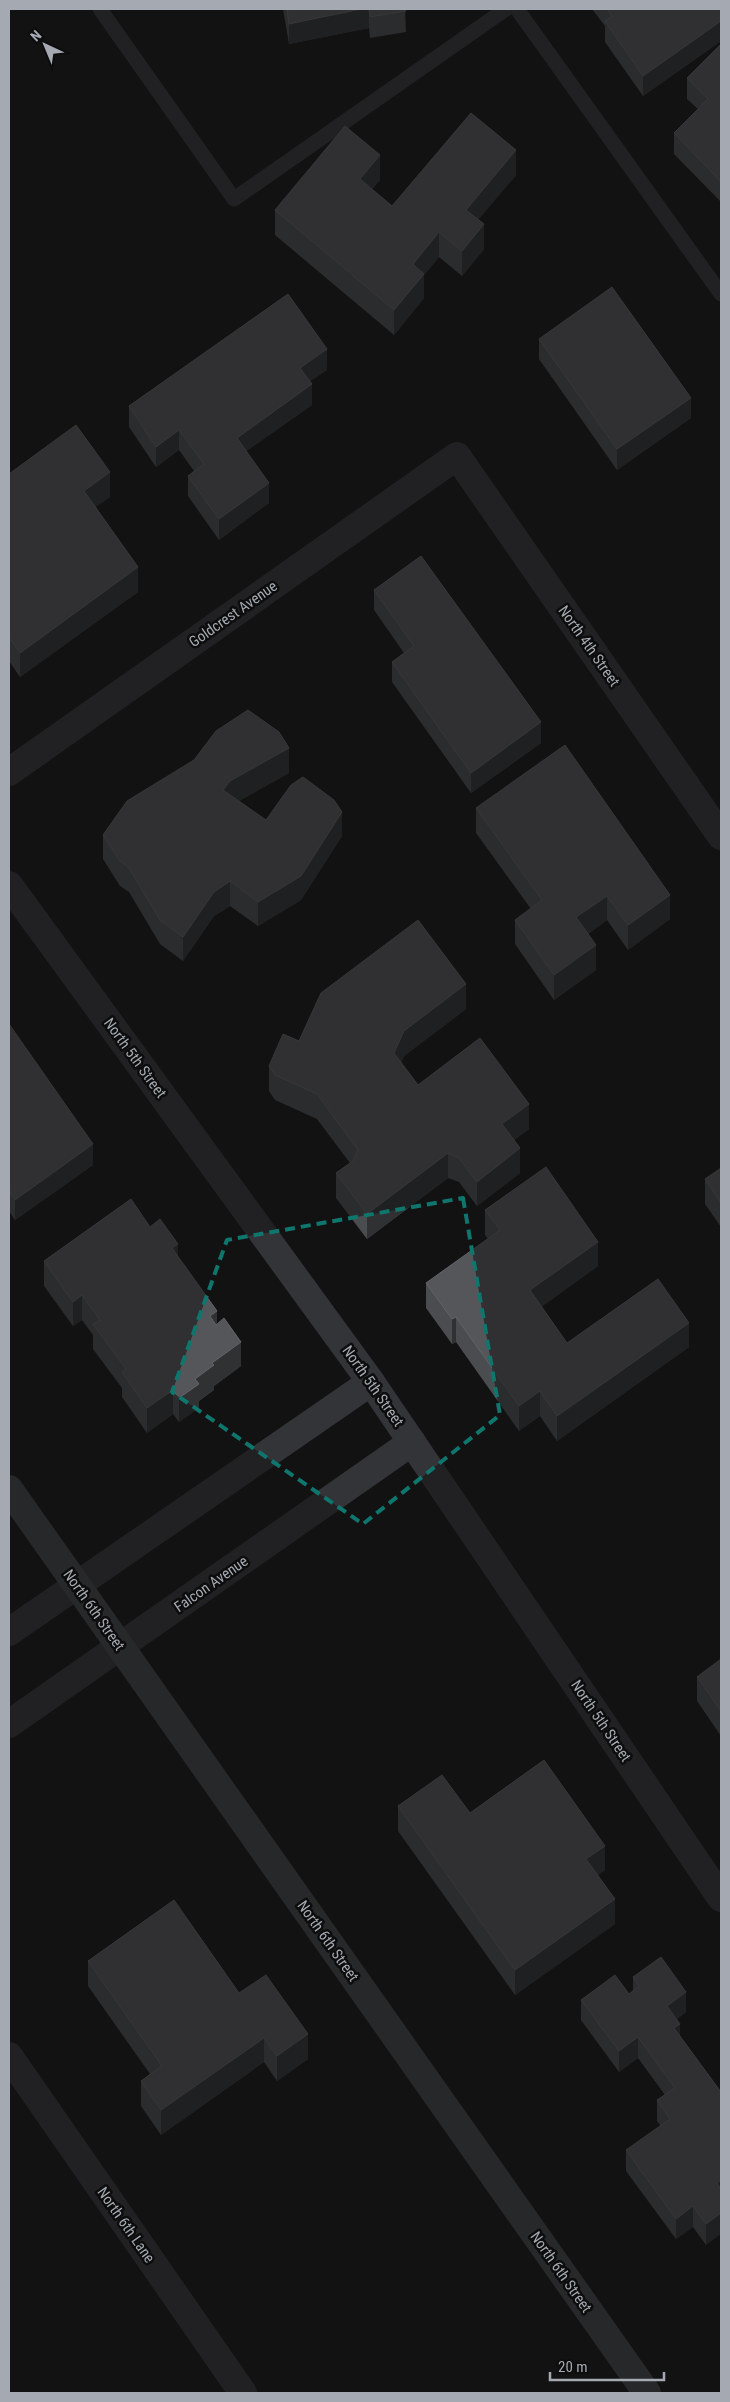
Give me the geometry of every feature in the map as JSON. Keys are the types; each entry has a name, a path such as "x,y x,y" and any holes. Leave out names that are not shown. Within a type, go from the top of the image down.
{"street":[{"name":"Goldcrest Avenue","path":"9,772 457,456"},
{"name":"North 4th Street","path":"457,456 721,836"},
{"name":"North 5th Street","path":"9,885 371,1382 721,1898"},
{"path":"9,1632 371,1382"},
{"name":"Falcon Avenue","path":"9,1724 412,1442"},
{"name":"North 6th Street","path":"9,1489 647,2393"},
{"name":"North 6th Lane","path":"9,2056 243,2393"}],"lane":[{"path":"100,9 234,199 506,9"},
{"path":"517,9 721,294"}],"highlighted area":[{"path":"463,1198 500,1415 363,1524 172,1392 227,1240"}],"building":[{"path":"287,9 361,9 289,24"},
{"path":"369,9 405,9 406,11 370,17"},
{"path":"607,9 721,9 721,21 643,76 605,21 612,16"},
{"path":"721,44 721,182 674,133 708,99 687,78"},
{"path":"471,113 516,150 466,210 484,224 462,251 439,232 413,264 424,274 394,310 275,210 345,126 380,155 360,179 392,206"},
{"path":"612,287 691,398 617,449 539,339"},
{"path":"288,294 327,349 300,368 312,384 237,438 269,483 219,519 188,476 204,464 179,430 156,447 129,406"},
{"path":"76,425 110,472 84,491 138,567 20,653 9,637 9,474"},
{"path":"421,556 541,722 471,773 392,662 414,646 374,590"},
{"path":"248,710 279,732 289,748 230,781 223,790 266,820 291,785 303,777 334,800 342,812 301,876 258,902 230,881 214,892 183,937 160,920 129,868 120,861 103,835 127,801 194,760 216,731"},
{"path":"565,745 670,895 628,925 607,896 576,917 596,945 554,975 515,920 542,900 476,808"},
{"path":"418,920 466,984 404,1031 394,1053 418,1085 480,1038 529,1104 502,1124 520,1148 477,1182 459,1158 448,1153 367,1214 336,1173 353,1161 358,1150 317,1094 275,1075 269,1066 283,1034 299,1041 321,993"},
{"path":"9,1024 93,1144 15,1200 9,1190"},
{"path":"546,1167 598,1242 530,1290 567,1343 658,1279 689,1323 557,1416 540,1391 519,1406 456,1317 452,1319 426,1283 500,1230 485,1210"},
{"path":"721,1168 721,1203 705,1179"},
{"path":"131,1199 150,1227 160,1219 178,1244 172,1248 217,1311 210,1316 216,1325 224,1318 241,1342 212,1363 214,1365 195,1379 199,1384 179,1398 173,1390 147,1408 122,1372 126,1369 93,1324 100,1320 82,1295 73,1302 44,1261"},
{"path":"721,1659 721,1711 697,1677"},
{"path":"544,1760 605,1846 586,1859 615,1899 515,1970 398,1806 442,1775 470,1813"},
{"path":"174,1900 239,1993 266,1975 308,2034 277,2056 264,2038 161,2110 141,2081 162,2066 88,1961"},
{"path":"661,1957 686,1992 667,2006 680,2024 674,2028 721,2092 721,2180 717,2183 721,2189 721,2213 706,2224 693,2206 676,2219 626,2150 670,2119 657,2100 675,2088 638,2037 619,2051 581,2000 615,1975 629,1994 639,1986 633,1977"}]}
